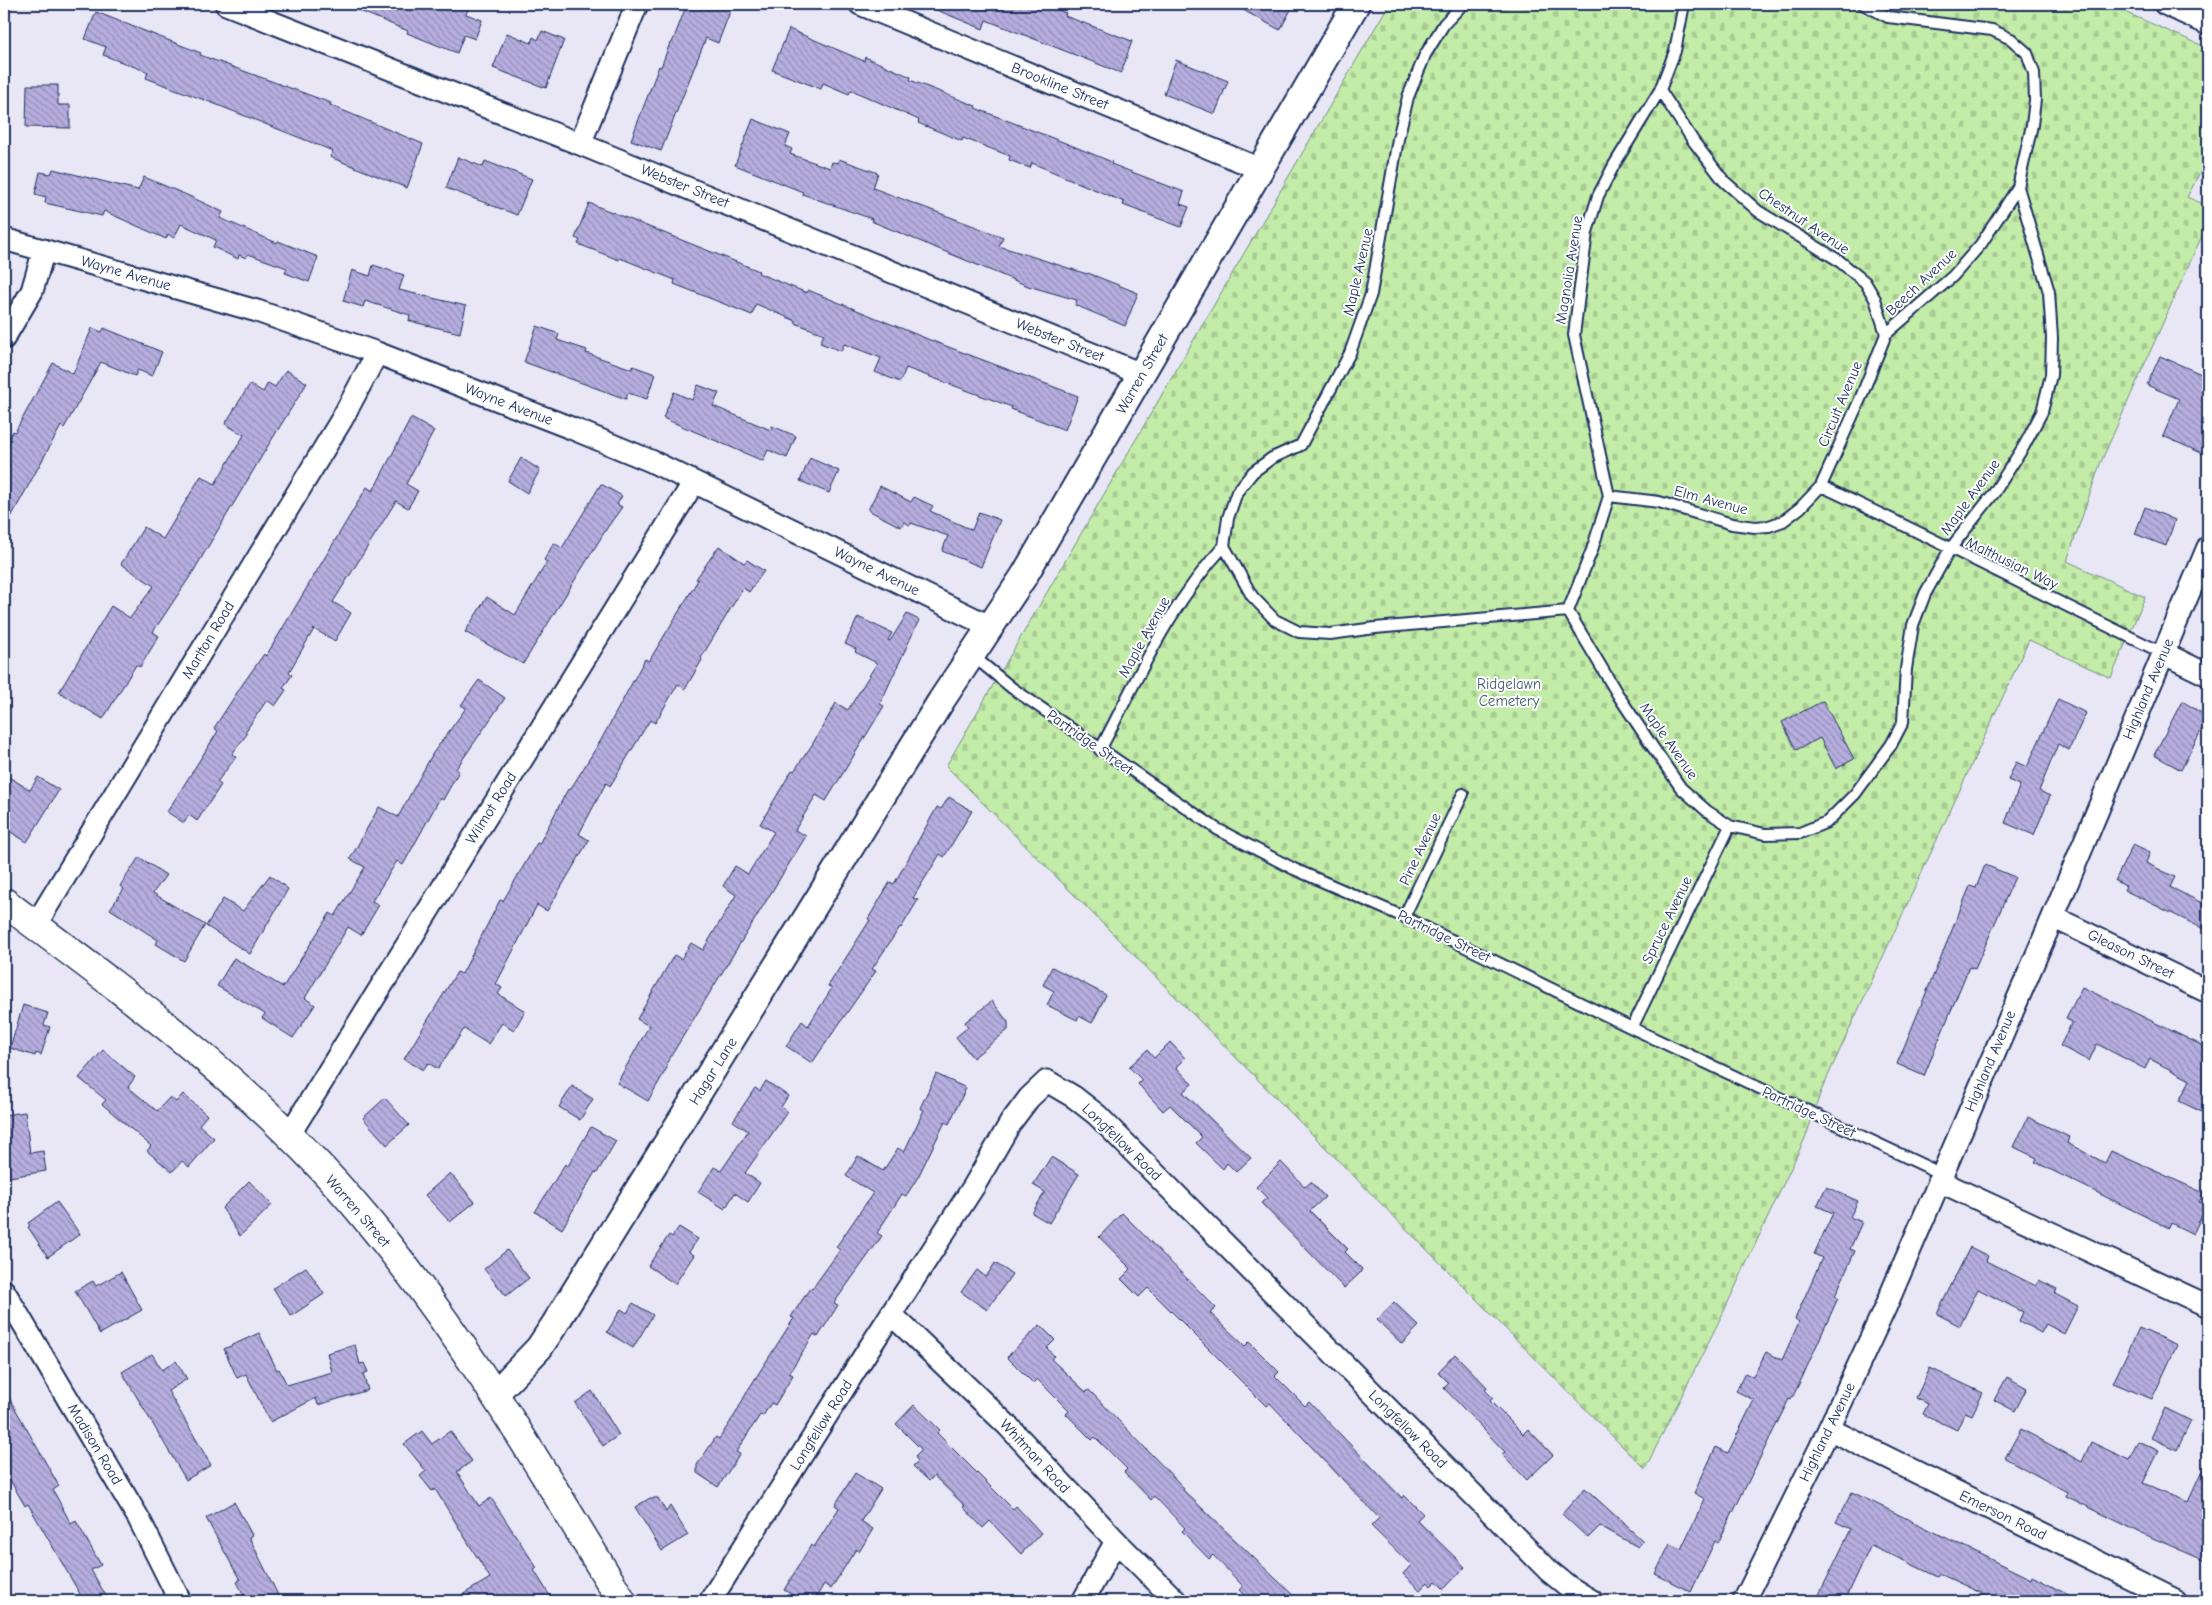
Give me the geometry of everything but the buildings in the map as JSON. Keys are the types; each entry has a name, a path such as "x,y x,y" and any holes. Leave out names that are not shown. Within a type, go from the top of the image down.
{"main road":[{"name":"Warren Street","path":"4,902 180,1037 219,1070 289,1135 363,1214 430,1302 495,1394 622,1601"}],"street":[{"name":"Webster Street","path":"226,4 580,144 1141,374"},
{"path":"580,144 637,4"},
{"name":"Brookline Street","path":"860,4 1260,169"},
{"name":"Warren Street","path":"919,738 1024,576 1356,4"},
{"path":"2166,4 2208,24"},
{"name":"Wayne Avenue","path":"4,239 257,311 377,353 571,428 651,461 992,627"},
{"path":"4,338 32,291 44,250"},
{"name":"Marlton Road","path":"35,926 342,419 377,353"},
{"name":"Wilmot Road","path":"289,1135 694,482"},
{"name":"Highland Avenue","path":"1744,1601 1829,1429 1885,1308 2053,917 2208,547"},
{"path":"2163,653 2208,675"},
{"name":"Hagar Lane","path":"495,1394 539,1348 555,1324 919,738"},
{"name":"Gleason Street","path":"2053,917 2208,992"},
{"name":"Longfellow Road","path":"710,1601 974,1186 1015,1116 1029,1098 1047,1081 1074,1097 1097,1115 1549,1571 1569,1587 1592,1601"},
{"name":"Partridge Street","path":"1941,1178 2208,1306"},
{"name":"Madison Road","path":"4,1291 131,1506 167,1572 180,1601"},
{"name":"Whitman Road","path":"891,1314 1008,1426 1116,1542 1176,1601"},
{"name":"Emerson Road","path":"1829,1429 2177,1601"},
{"path":"1083,1601 1116,1542"}],"lane":[{"name":"Maple Avenue","path":"1100,750 1153,649 1178,606 1202,570 1224,546 1228,518 1237,492 1253,472 1272,458 1301,445 1350,353 1371,294 1398,139 1408,97 1425,55 1444,24 1463,4"},
{"name":"Magnolia Avenue","path":"1568,611 1592,550 1609,496 1574,335 1587,232 1598,196 1614,165 1660,90 1675,51 1684,4"},
{"name":"Beech Avenue","path":"1863,4 1888,17 1980,27 2002,34 2011,39 2026,53 2032,62 2036,86 2032,125 2018,187 1981,244 1953,276 1886,334"},
{"name":"Chestnut Avenue","path":"1660,90 1694,142 1724,181 1758,211 1838,260 1865,282 1875,299 1886,334"},
{"name":"Maple Avenue","path":"1568,611 1618,695 1681,788 1707,811 1730,826 1765,834 1800,833 1827,822 1854,794 1891,745 1903,722 1906,669 1913,625 1925,594 1950,550 1994,493 2024,446 2042,412 2050,375 2052,338 2049,292 2018,187"},
{"name":"Circuit Avenue","path":"1821,486 1861,397 1886,334"},
{"name":"Elm Avenue","path":"1609,496 1659,502 1732,524 1755,527 1769,526 1783,521 1800,508 1821,486"},
{"name":"Malthusian Way","path":"1821,486 2163,653"},
{"path":"1224,546 1252,596 1275,620 1300,632 1330,634 1375,628 1568,611"},
{"name":"Partridge Street","path":"972,655 1012,688 1217,829 1294,869 1404,916 1941,1178"},
{"name":"Pine Avenue","path":"1404,916 1463,794"},
{"name":"Spruce Avenue","path":"1632,1028 1730,826"}],"green space":[{"name":"Ridgelawn Cemetery","path":"1389,4 2106,4 2208,48 2208,157 2187,197 2208,206 2208,222 2100,464 2067,561 2145,597 2111,678 2029,640 1821,1091 1806,1136 1723,1313 1645,1469 946,766"}]}
